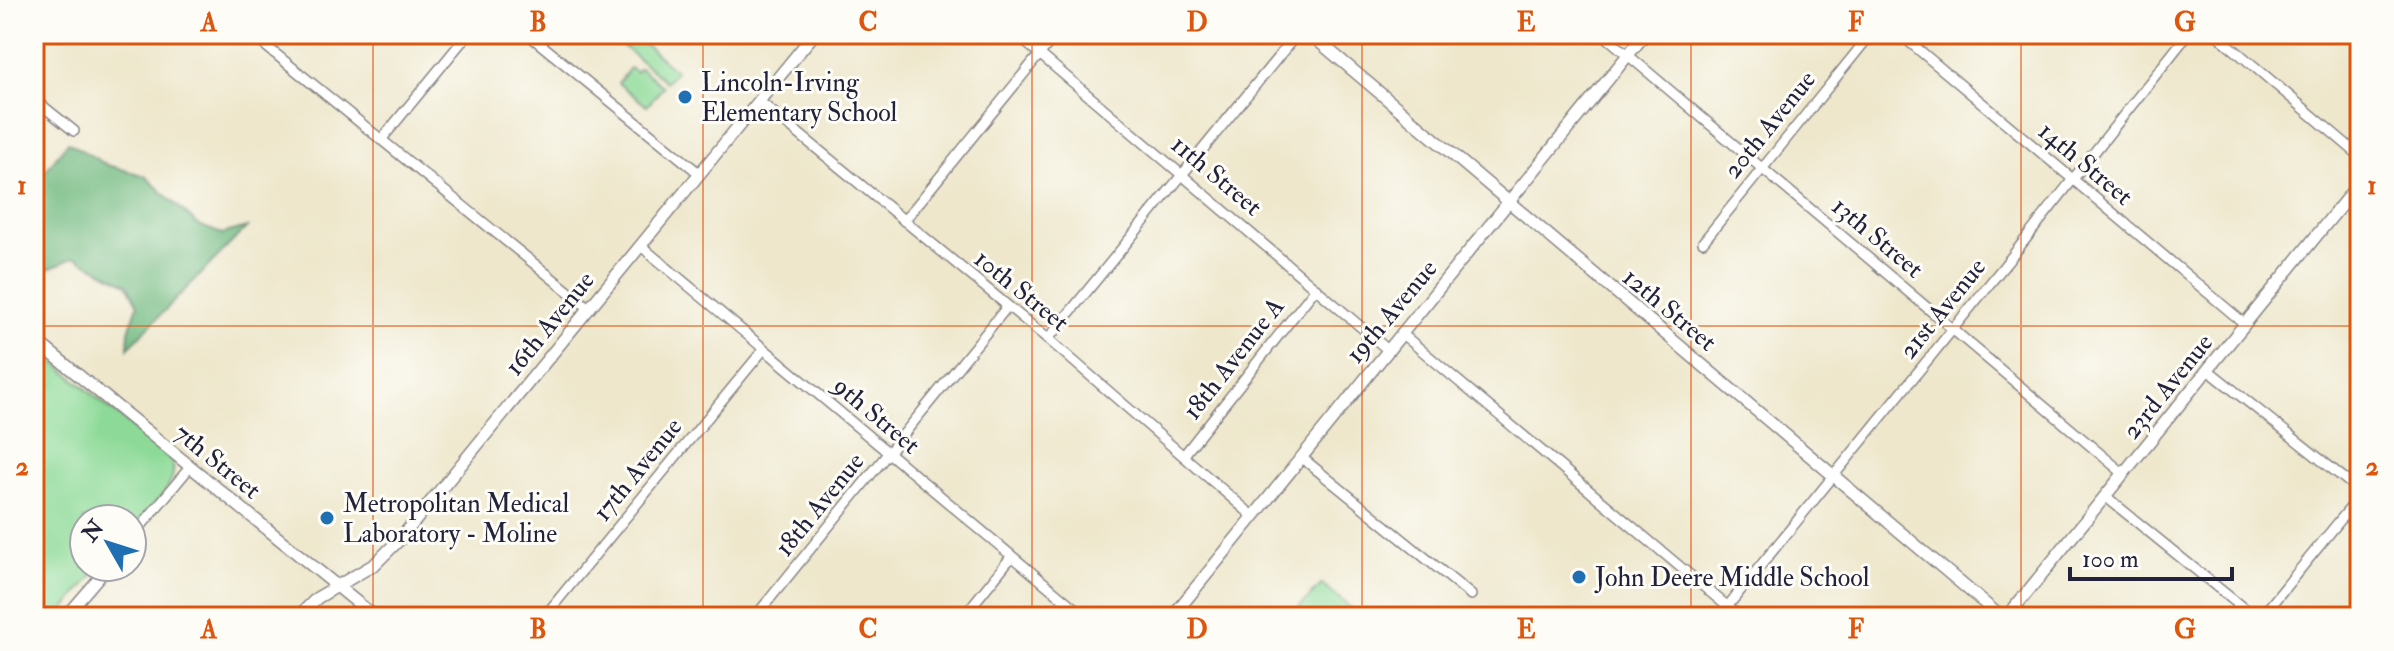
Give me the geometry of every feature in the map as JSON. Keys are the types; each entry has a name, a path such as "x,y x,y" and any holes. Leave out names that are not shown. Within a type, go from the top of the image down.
{"street":[{"path":"251,34 590,309"},
{"path":"381,140 468,34"},
{"path":"528,34 700,174"},
{"name":"16th Avenue","path":"298,617 317,598 367,570 393,547 814,34"},
{"name":"11th Street","path":"1016,34 1388,350"},
{"path":"904,221 1056,34"},
{"path":"1048,339 1297,34"},
{"name":"12th Street","path":"1310,34 2004,617"},
{"name":"13th Street","path":"1603,34 2124,474"},
{"name":"19th Avenue","path":"1172,617 1645,34"},
{"name":"20th Avenue","path":"1703,242 1871,34"},
{"name":"14th Street","path":"1900,34 2245,324"},
{"name":"21st Avenue","path":"1727,607 2188,34"},
{"path":"2216,34 2360,156"},
{"path":"34,99 74,131"},
{"name":"10th Street","path":"759,101 1048,339 1254,517"},
{"name":"23rd Avenue","path":"2004,617 2360,182"},
{"name":"9th Street","path":"641,246 1085,617"},
{"name":"18th Avenue A","path":"1184,455 1316,288"},
{"name":"18th Avenue","path":"755,617 1007,307"},
{"path":"1401,333 1740,617"},
{"name":"7th Street","path":"34,339 375,617"},
{"name":"17th Avenue","path":"544,617 764,349"},
{"path":"2208,370 2360,493 2261,617"},
{"path":"1301,457 1471,595"},
{"path":"148,518 190,467"},
{"path":"2105,496 2254,617"},
{"path":"963,617 1012,556"},
{"path":"65,617 94,583"}],"green space":[{"path":"633,34 676,71 666,82 623,46"},
{"path":"630,68 636,72 640,68 663,87 647,106 618,83"},
{"path":"68,142 107,165 145,176 198,225 222,234 247,227 128,348 129,331 138,305 127,284 75,257 46,270 34,285 34,181 39,179"},
{"path":"34,345 170,459 173,467 168,486 148,511 148,503 68,503 68,583 87,583 58,617 34,617"},
{"path":"1322,584 1362,617 1290,617"}],"place":[{"name":"Lincoln-Irving Elementary School","path":"685,97"},
{"name":"Metropolitan Medical Laboratory - Moline","path":"327,518"},
{"name":"John Deere Middle School","path":"1579,577"}]}
